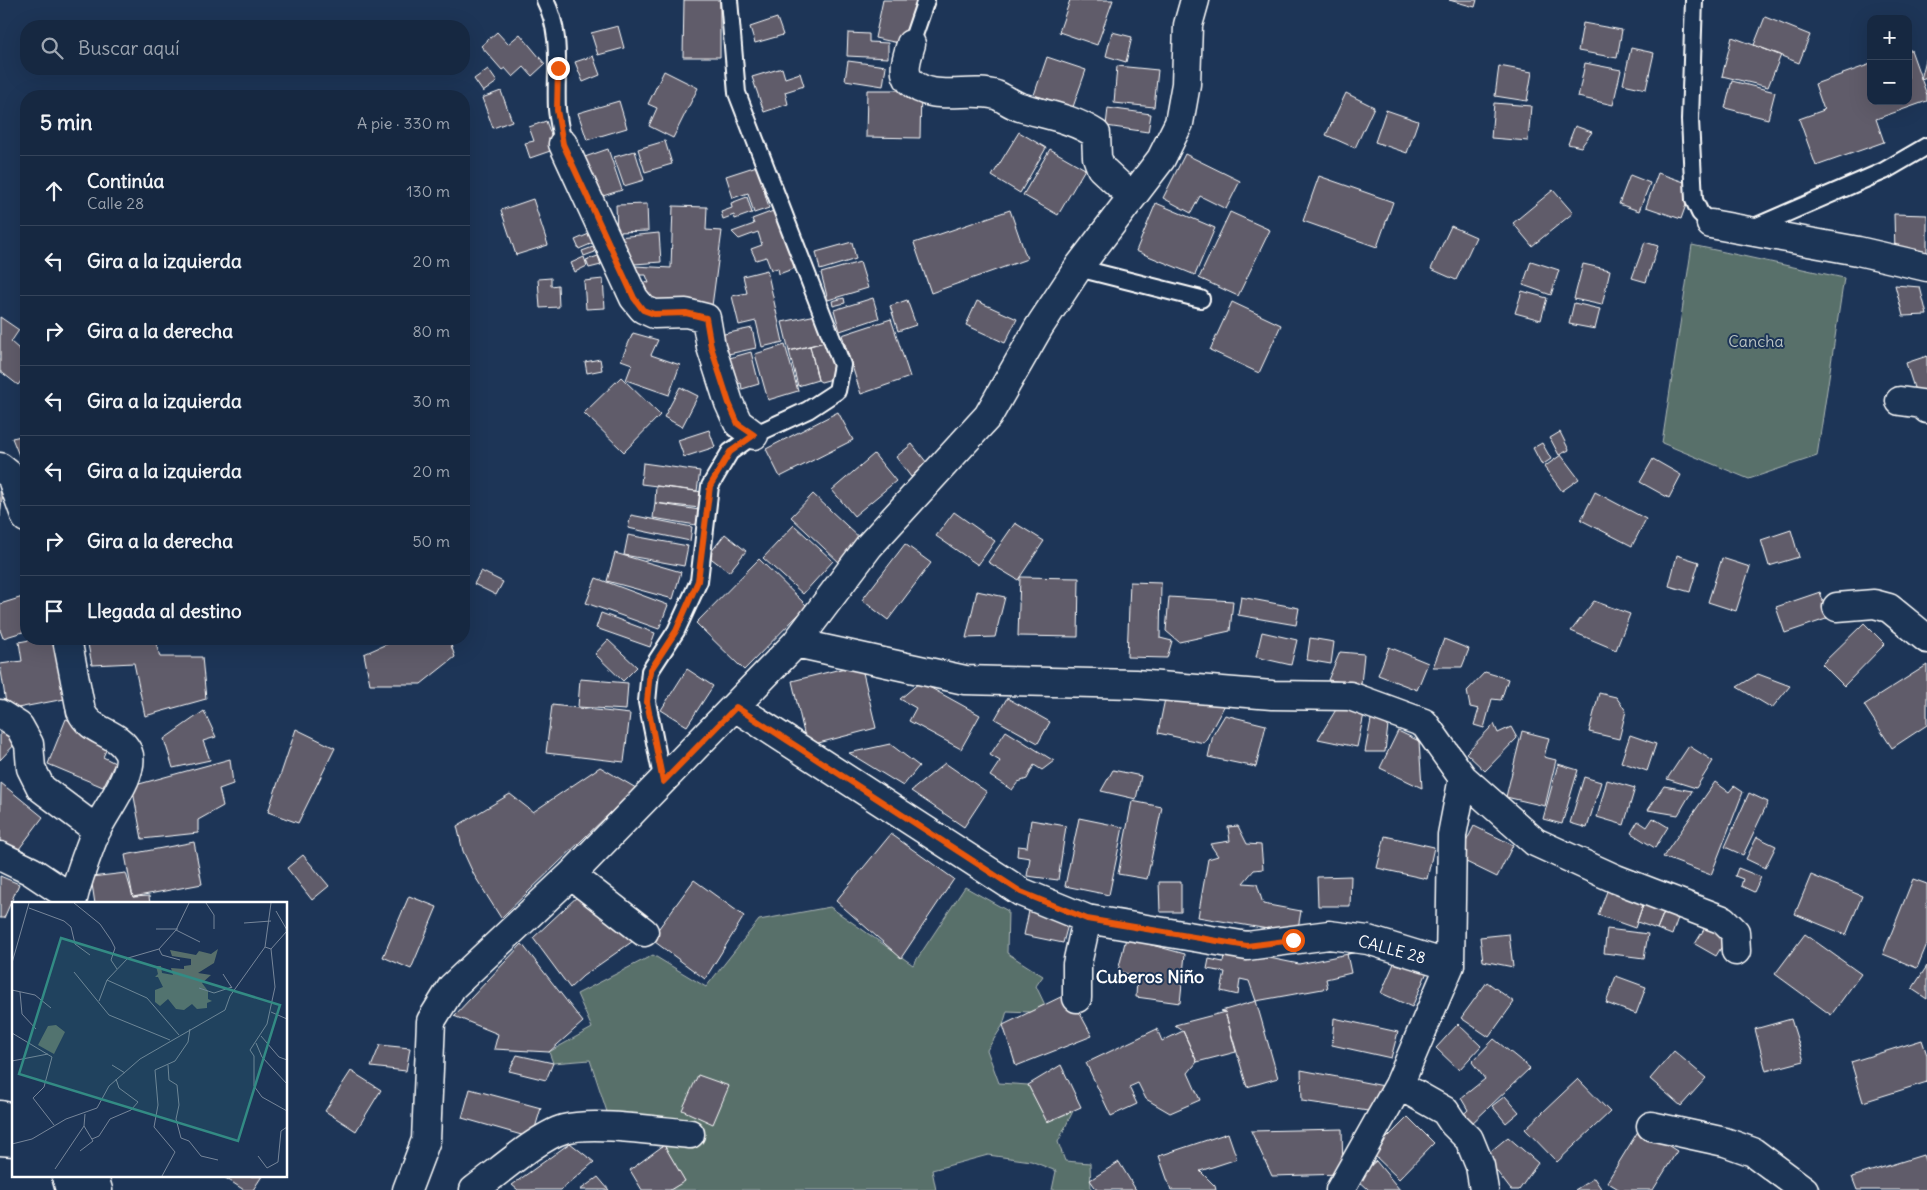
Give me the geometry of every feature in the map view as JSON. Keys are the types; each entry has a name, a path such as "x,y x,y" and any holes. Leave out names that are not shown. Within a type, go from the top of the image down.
{"street":[{"path":"407,1190 426,1140 431,1021 452,987 571,874 736,707 796,643 868,546 988,416 1039,327 1078,268 1161,159 1179,123 1186,84 1188,25 1195,0"},
{"path":"910,44 906,63 906,75 910,81 922,89 995,95 1018,106 1062,117 1096,134 1097,157 1101,168 1132,197"},
{"path":"563,144 634,298 643,310 654,314 686,313 706,318 711,347 729,403 738,424 754,435"},
{"path":"1711,224 1744,232 1858,251 1927,267"},
{"path":"1900,401 1922,404 1927,409"},
{"path":"0,467 11,476 20,501"},
{"path":"1836,607 1874,604 1889,608 1927,639"},
{"path":"796,643 966,680 1135,684 1272,695 1350,696 1424,723 1463,778 1535,842 1616,879 1723,920 1735,932 1736,951"},
{"path":"0,856 31,871 73,902 97,830 129,768 129,754 121,742 84,721 68,645"},
{"name":"CALLE 28","path":"736,707 1021,892 1087,919 1247,946 1329,935 1368,940 1450,965"},
{"path":"0,714 19,726 29,744 31,768 41,788 97,830"},
{"path":"1340,1190 1398,1086 1450,965 1452,835 1463,778"},
{"path":"571,874 644,932"},
{"path":"1077,998 1077,964 1087,919"},
{"path":"1398,1086 1445,1111 1453,1123 1469,1139 1480,1166 1484,1190"},
{"path":"474,1190 530,1148 562,1129 588,1126 690,1134"},
{"path":"1651,1126 1725,1142 1753,1152 1804,1190"}],"lane":[{"path":"545,0 554,18 558,68 557,110 563,144"},
{"path":"663,782 647,702 650,671 676,631 698,581 710,486 730,452 754,435 808,410 837,391 842,365 737,93 729,0"},
{"path":"910,44 926,0"},
{"path":"1694,0 1690,120 1694,200 1700,213 1711,224"},
{"path":"1744,232 1884,171 1927,146"},
{"path":"1078,268 1201,299"}],"green space":[{"name":"Cancha","path":"1692,245 1844,278 1817,456 1749,479 1662,443"},
{"path":"965,887 1008,911 1007,953 1043,976 1036,986 1045,1005 1030,1012 1007,1011 1003,1025 987,1050 999,1083 1028,1085 1047,1122 1073,1111 1058,1142 1065,1161 1090,1163 1091,1190 1052,1190 1056,1171 1031,1161 988,1155 932,1170 936,1190 670,1190 685,1181 664,1145 702,1130 612,1127 590,1060 553,1063 549,1052 592,1028 577,994 653,955 706,987 759,920 830,907 913,965"}],"building":[{"path":"684,0 720,0 720,57 683,57"},
{"path":"883,0 917,0 908,45 875,38"},
{"path":"1070,0 1113,0 1097,45 1059,32"},
{"path":"1449,0 1477,0 1475,7"},
{"path":"1765,17 1810,35 1799,63 1754,45"},
{"path":"777,18 783,35 755,43 750,27"},
{"path":"1583,23 1622,30 1617,58 1578,51"},
{"path":"618,26 624,48 598,55 591,33"},
{"path":"497,32 508,44 520,34 545,64 532,76 524,67 513,77 505,68 502,70 481,46"},
{"path":"1112,32 1132,37 1126,62 1106,56"},
{"path":"848,33 869,34 869,42 888,43 888,58 847,56"},
{"path":"1732,37 1781,55 1768,87 1722,76"},
{"path":"1631,48 1654,53 1646,89 1623,84"},
{"path":"1912,53 1927,95 1927,101 1876,119 1884,142 1816,166 1799,119 1824,110 1815,84 1867,65 1867,105 1912,105"},
{"path":"593,56 600,75 583,82 575,62"},
{"path":"1927,56 1927,77 1921,79"},
{"path":"1047,57 1086,70 1073,107 1034,95"},
{"path":"848,61 886,66 883,86 845,80"},
{"path":"1585,63 1621,70 1613,105 1578,97"},
{"path":"1117,66 1158,70 1154,107 1114,103"},
{"path":"1499,66 1532,72 1527,101 1495,96"},
{"path":"782,68 785,78 800,73 804,86 785,92 788,104 764,112 752,77"},
{"path":"488,69 497,82 483,92 474,79"},
{"path":"664,71 698,88 673,138 649,126 657,108 648,104"},
{"path":"1732,81 1775,92 1768,119 1725,108"},
{"path":"867,90 921,90 920,138 866,137"},
{"path":"501,91 512,121 493,128 482,98"},
{"path":"1346,93 1374,107 1355,148 1326,135"},
{"path":"619,101 627,128 587,140 578,113"},
{"path":"1494,103 1531,106 1528,141 1491,138"},
{"path":"1108,108 1151,114 1148,132 1106,126"},
{"path":"1386,110 1418,121 1407,153 1375,142"},
{"path":"546,121 556,149 530,158 525,143 534,141 529,127"},
{"path":"1575,126 1592,132 1581,147 1568,144"},
{"path":"1019,132 1046,148 1020,193 992,176"},
{"path":"665,141 672,164 645,172 638,149"},
{"path":"608,149 622,190 590,200 576,160"},
{"path":"1050,149 1085,169 1058,215 1023,195"},
{"path":"635,151 644,180 624,186 614,157"},
{"path":"1185,154 1240,181 1226,209 1200,196 1191,213 1163,198"},
{"path":"763,164 770,185 763,187 769,208 754,213 748,193 733,198 726,176"},
{"path":"1658,173 1693,185 1681,219 1646,207"},
{"path":"1630,175 1650,183 1639,211 1619,204"},
{"path":"1319,176 1393,202 1377,247 1303,221"},
{"path":"1553,190 1573,213 1532,246 1513,223"},
{"path":"747,197 752,213 735,219 734,215 723,219 721,212 732,208 731,203"},
{"path":"533,199 548,245 516,255 501,210"},
{"path":"1156,203 1215,228 1195,275 1136,251"},
{"path":"647,204 648,231 617,232 616,205"},
{"path":"673,206 707,207 706,230 722,231 712,306 647,302 643,282 649,283 646,275 634,275 635,266 671,268"},
{"path":"776,210 798,267 779,274 778,268 771,270 766,257 756,260 751,249 762,245 758,232 739,239 732,232 754,224 752,219"},
{"path":"1010,210 1027,259 931,293 914,243"},
{"path":"1230,212 1270,230 1238,296 1199,278"},
{"path":"1894,214 1927,215 1927,254 1895,253"},
{"path":"1451,226 1476,237 1456,280 1431,269"},
{"path":"659,233 661,262 621,265 618,237"},
{"path":"589,234 593,243 579,249 575,240"},
{"path":"852,242 856,259 820,270 816,252"},
{"path":"1645,242 1658,246 1646,282 1632,278"},
{"path":"593,247 595,252 584,256 582,251"},
{"path":"598,256 601,265 589,268 586,260"},
{"path":"584,257 587,266 575,272 571,263"},
{"path":"1531,261 1559,270 1551,295 1523,285"},
{"path":"860,262 868,288 828,300 821,273"},
{"path":"1583,264 1610,270 1602,305 1574,299"},
{"path":"767,270 783,342 762,347 756,321 739,325 732,296 747,293 743,276"},
{"path":"551,278 551,286 558,285 559,307 540,308 538,279"},
{"path":"603,279 605,308 586,309 584,281"},
{"path":"1895,285 1920,287 1927,315 1903,316"},
{"path":"1522,291 1547,298 1541,320 1515,313"},
{"path":"844,298 845,303 833,306 832,301"},
{"path":"873,298 879,318 840,331 834,310"},
{"path":"907,300 916,325 898,331 890,306"},
{"path":"977,301 1017,319 1005,343 966,325"},
{"path":"1232,302 1281,325 1259,373 1210,350"},
{"path":"1574,303 1600,309 1595,329 1569,324"},
{"path":"821,314 828,341 789,351 782,322"},
{"path":"0,317 19,330 11,342 20,350 20,382 18,385 0,371"},
{"path":"891,319 910,377 861,394 842,335"},
{"path":"752,328 756,348 719,356 715,336"},
{"path":"633,333 658,340 651,355 680,365 669,395 626,380 632,364 621,360"},
{"path":"828,341 836,378 821,382 818,380 810,346"},
{"path":"785,345 798,391 768,400 755,354"},
{"path":"810,346 818,380 798,386 789,351"},
{"path":"751,352 759,384 742,389 741,383 732,385 726,359"},
{"path":"1927,356 1927,393 1917,397 1906,363"},
{"path":"600,359 602,370 587,373 585,362"},
{"path":"621,377 660,415 624,452 584,413"},
{"path":"680,387 698,396 682,427 664,417"},
{"path":"838,412 853,440 780,477 766,449"},
{"path":"709,430 715,447 684,457 678,440"},
{"path":"1560,432 1569,450 1559,455 1550,438"},
{"path":"20,436 20,458 12,438"},
{"path":"1542,443 1551,459 1542,465 1533,448"},
{"path":"912,444 927,463 911,477 896,457"},
{"path":"874,454 896,481 854,516 832,490"},
{"path":"1561,455 1579,479 1562,491 1544,467"},
{"path":"1653,459 1681,475 1669,498 1640,482"},
{"path":"643,463 700,471 697,491 641,484"},
{"path":"656,486 703,492 700,508 655,503"},
{"path":"0,489 3,490 0,517"},
{"path":"1595,492 1646,519 1632,546 1581,520"},
{"path":"813,494 863,541 841,564 791,517"},
{"path":"655,503 699,510 696,525 653,518"},
{"path":"954,512 995,541 978,565 936,536"},
{"path":"631,515 692,527 690,541 628,528"},
{"path":"1015,523 1044,541 1018,580 988,562"},
{"path":"794,525 833,561 803,594 763,558"},
{"path":"1791,530 1799,557 1769,566 1761,540"},
{"path":"725,534 746,551 729,572 708,556"},
{"path":"628,535 688,546 684,566 624,555"},
{"path":"905,544 931,563 888,620 862,600"},
{"path":"615,553 681,572 673,599 607,581"},
{"path":"1677,555 1699,562 1690,592 1669,586"},
{"path":"1722,558 1750,567 1736,611 1708,602"},
{"path":"759,559 807,606 744,670 696,623"},
{"path":"481,571 503,582 496,595 474,584"},
{"path":"1020,577 1079,578 1078,637 1018,636"},
{"path":"596,578 668,605 659,629 586,603"},
{"path":"1130,582 1161,583 1160,638 1172,641 1167,658 1127,657"},
{"path":"977,591 1005,597 995,637 966,638"},
{"path":"1820,592 1829,618 1785,633 1776,607"},
{"path":"1169,597 1233,601 1230,631 1179,642 1166,631"},
{"path":"1241,597 1299,608 1296,625 1238,615"},
{"path":"20,598 20,633 3,638 0,630 0,604"},
{"path":"1594,601 1630,614 1616,650 1571,631"},
{"path":"601,613 655,633 650,647 596,628"},
{"path":"1864,623 1885,644 1844,686 1822,664"},
{"path":"1262,632 1297,640 1291,665 1256,657"},
{"path":"1310,638 1334,642 1331,664 1307,660"},
{"path":"1444,639 1469,649 1462,667 1433,667"},
{"path":"608,640 637,667 623,681 595,654"},
{"path":"19,642 20,645 65,645 75,697 7,710 0,664 22,661"},
{"path":"88,645 157,645 160,657 202,657 206,699 145,716 134,663 92,665"},
{"path":"384,645 451,645 455,657 421,684 370,684 364,654"},
{"path":"1389,647 1428,663 1417,690 1378,675"},
{"path":"1340,652 1364,654 1361,684 1328,680"},
{"path":"861,664 876,728 807,746 792,681"},
{"path":"1927,665 1927,725 1892,748 1864,705"},
{"path":"687,669 713,686 687,726 661,710"},
{"path":"1485,672 1508,679 1501,700 1492,699 1484,728 1474,725 1479,709 1470,707 1467,691"},
{"path":"1758,674 1790,686 1772,708 1737,687"},
{"path":"580,679 628,683 626,710 578,707"},
{"path":"920,682 980,715 961,749 909,721 916,708 900,699"},
{"path":"1167,689 1227,701 1204,743 1158,733"},
{"path":"1599,693 1616,697 1626,711 1619,739 1589,732"},
{"path":"1007,698 1050,722 1038,743 995,719"},
{"path":"552,705 630,714 624,762 546,753"},
{"path":"1337,708 1364,714 1357,747 1318,739"},
{"path":"1373,709 1389,716 1385,752 1365,752"},
{"path":"204,711 216,737 203,741 210,760 173,768 164,739"},
{"path":"1225,715 1266,725 1256,767 1208,757 1213,735"},
{"path":"66,719 111,739 103,757 115,763 103,787 48,764"},
{"path":"1494,724 1498,733 1511,727 1517,738 1485,771 1466,753"},
{"path":"0,728 18,741 0,760"},
{"path":"296,729 335,748 298,823 268,812"},
{"path":"1006,731 1054,761 1042,770 1034,765 1027,779 1018,782 1012,790 990,776 1000,761 990,755"},
{"path":"1398,731 1419,741 1422,788 1380,768"},
{"path":"1522,731 1549,738 1544,757 1556,760 1545,806 1506,797"},
{"path":"1630,735 1656,744 1647,771 1621,762"},
{"path":"890,744 919,766 903,786 849,753"},
{"path":"1689,746 1713,761 1696,788 1667,779"},
{"path":"230,759 233,784 219,789 223,806 198,820 198,833 142,839 132,786"},
{"path":"945,763 987,792 964,827 911,791"},
{"path":"1558,764 1578,770 1562,824 1543,819"},
{"path":"600,767 636,788 501,918 474,875 463,851 457,826 510,794 533,812"},
{"path":"1113,770 1141,776 1136,799 1101,791"},
{"path":"1584,777 1601,782 1587,828 1570,823"},
{"path":"1607,780 1635,788 1624,825 1597,817"},
{"path":"1715,782 1729,792 1734,786 1743,792 1711,875 1663,857"},
{"path":"1,783 43,817 13,857 0,848"},
{"path":"1664,786 1692,791 1678,815 1648,810"},
{"path":"1749,793 1768,802 1743,855 1725,847"},
{"path":"1132,801 1162,807 1147,879 1118,874"},
{"path":"1079,818 1123,827 1109,895 1065,886"},
{"path":"1653,818 1668,827 1655,848 1631,833 1638,821 1647,827"},
{"path":"1031,820 1066,826 1058,880 1027,876 1030,858 1017,856 1018,846 1027,847"},
{"path":"1238,826 1247,844 1261,845 1263,869 1254,870 1243,883 1257,884 1263,904 1301,911 1297,934 1198,917 1208,859 1218,856 1210,844 1230,841 1228,827"},
{"path":"1474,826 1513,845 1497,877 1458,858"},
{"path":"891,834 954,879 901,958 836,901"},
{"path":"1385,836 1434,847 1427,879 1377,868"},
{"path":"1757,837 1776,846 1765,868 1746,859"},
{"path":"194,842 202,884 133,897 125,855"},
{"path":"303,855 329,886 312,900 287,868"},
{"path":"1738,868 1761,877 1754,892 1741,886 1743,879 1735,876"},
{"path":"126,873 133,897 149,896 150,902 95,902 91,877"},
{"path":"1811,875 1862,896 1846,935 1795,914"},
{"path":"0,876 19,884 4,918 0,918"},
{"path":"1351,876 1350,906 1318,906 1317,877"},
{"path":"1913,879 1927,884 1927,944 1917,968 1883,954"},
{"path":"694,880 744,916 705,979 651,939"},
{"path":"1159,882 1181,882 1181,912 1160,912"},
{"path":"1609,886 1645,899 1635,928 1598,915"},
{"path":"580,894 636,939 583,976 570,988 533,938"},
{"path":"409,896 437,907 411,969 383,957"},
{"path":"1645,899 1666,907 1657,929 1637,922"},
{"path":"1666,907 1680,912 1672,935 1657,929"},
{"path":"1029,911 1069,921 1063,943 1024,935"},
{"path":"1709,921 1730,933 1716,956 1695,944"},
{"path":"1607,929 1648,934 1644,958 1604,953"},
{"path":"1509,934 1513,967 1483,961 1480,937"},
{"path":"1805,934 1861,974 1831,1015 1775,974"},
{"path":"1126,938 1185,954 1180,1003 1136,997 1137,977 1118,971"},
{"path":"522,944 583,1022 549,1052 494,1049 498,1034 454,1016"},
{"path":"1225,949 1299,964 1347,954 1351,973 1326,979 1328,988 1256,1001 1249,981 1240,979 1238,995 1221,991 1225,972 1207,969 1209,959 1223,962"},
{"path":"1399,952 1430,965 1412,1007 1381,993"},
{"path":"1927,966 1927,999 1912,989"},
{"path":"1616,976 1646,987 1636,1014 1606,1003"},
{"path":"1487,982 1514,1002 1489,1037 1461,1018"},
{"path":"1069,993 1092,1036 1016,1066 1003,1025"},
{"path":"1256,1001 1278,1078 1247,1087 1225,1012 1221,1011"},
{"path":"1225,1012 1236,1052 1197,1062 1183,1031 1175,1025"},
{"path":"1334,1018 1398,1032 1391,1058 1332,1045"},
{"path":"1791,1019 1804,1061 1766,1071 1755,1029"},
{"path":"1458,1024 1481,1046 1459,1070 1436,1048"},
{"path":"1157,1029 1162,1041 1183,1031 1197,1062 1188,1073 1200,1100 1170,1113 1146,1099 1138,1083 1129,1087 1137,1104 1111,1116 1086,1063"},
{"path":"1494,1039 1530,1068 1468,1127 1457,1120 1468,1110 1461,1098 1485,1079 1472,1062"},
{"path":"1922,1040 1927,1055 1927,1082 1863,1102 1851,1062"},
{"path":"380,1045 410,1048 406,1071 371,1067"},
{"path":"1674,1051 1706,1078 1681,1106 1650,1079"},
{"path":"517,1055 553,1063 546,1080 509,1071"},
{"path":"1061,1065 1081,1107 1047,1122 1028,1085"},
{"path":"1301,1070 1384,1086 1368,1111 1302,1101"},
{"path":"351,1071 381,1090 356,1131 325,1111"},
{"path":"698,1075 729,1086 713,1124 682,1110"},
{"path":"1578,1079 1610,1112 1557,1162 1525,1129"},
{"path":"470,1089 541,1108 532,1138 462,1118"},
{"path":"1505,1096 1519,1112 1506,1123 1492,1106"},
{"path":"1408,1117 1434,1143 1399,1179 1372,1153"},
{"path":"1640,1128 1677,1151 1653,1190 1620,1190 1607,1182"},
{"path":"1342,1129 1343,1174 1272,1176 1251,1131"},
{"path":"1228,1133 1237,1159 1200,1171 1215,1186 1216,1190 1171,1190 1159,1156"},
{"path":"1508,1137 1538,1163 1519,1190 1511,1190 1485,1156"},
{"path":"570,1143 594,1162 561,1190 518,1190 512,1185"},
{"path":"664,1145 685,1181 670,1190 642,1190 630,1170"},
{"path":"1923,1155 1927,1166 1927,1190 1857,1190 1852,1177"},
{"path":"1376,1161 1400,1190 1369,1190 1356,1178"},
{"path":"1119,1162 1136,1190 1097,1190 1090,1180"},
{"path":"598,1177 609,1190 580,1190"},
{"path":"226,1178 261,1178 253,1190 244,1190"},
{"path":"1594,1178 1602,1190 1575,1190"}],"district":[{"name":"Cuberos Niño","path":"1150,976"}],"route":[{"path":"558,68 557,110 563,144 634,298 643,310 654,314 686,313 706,318 711,347 729,403 738,424 754,435 730,452 710,486 698,581 676,631 650,671 647,702 663,782 736,707 1021,892 1087,919 1247,946 1293,940"}]}
